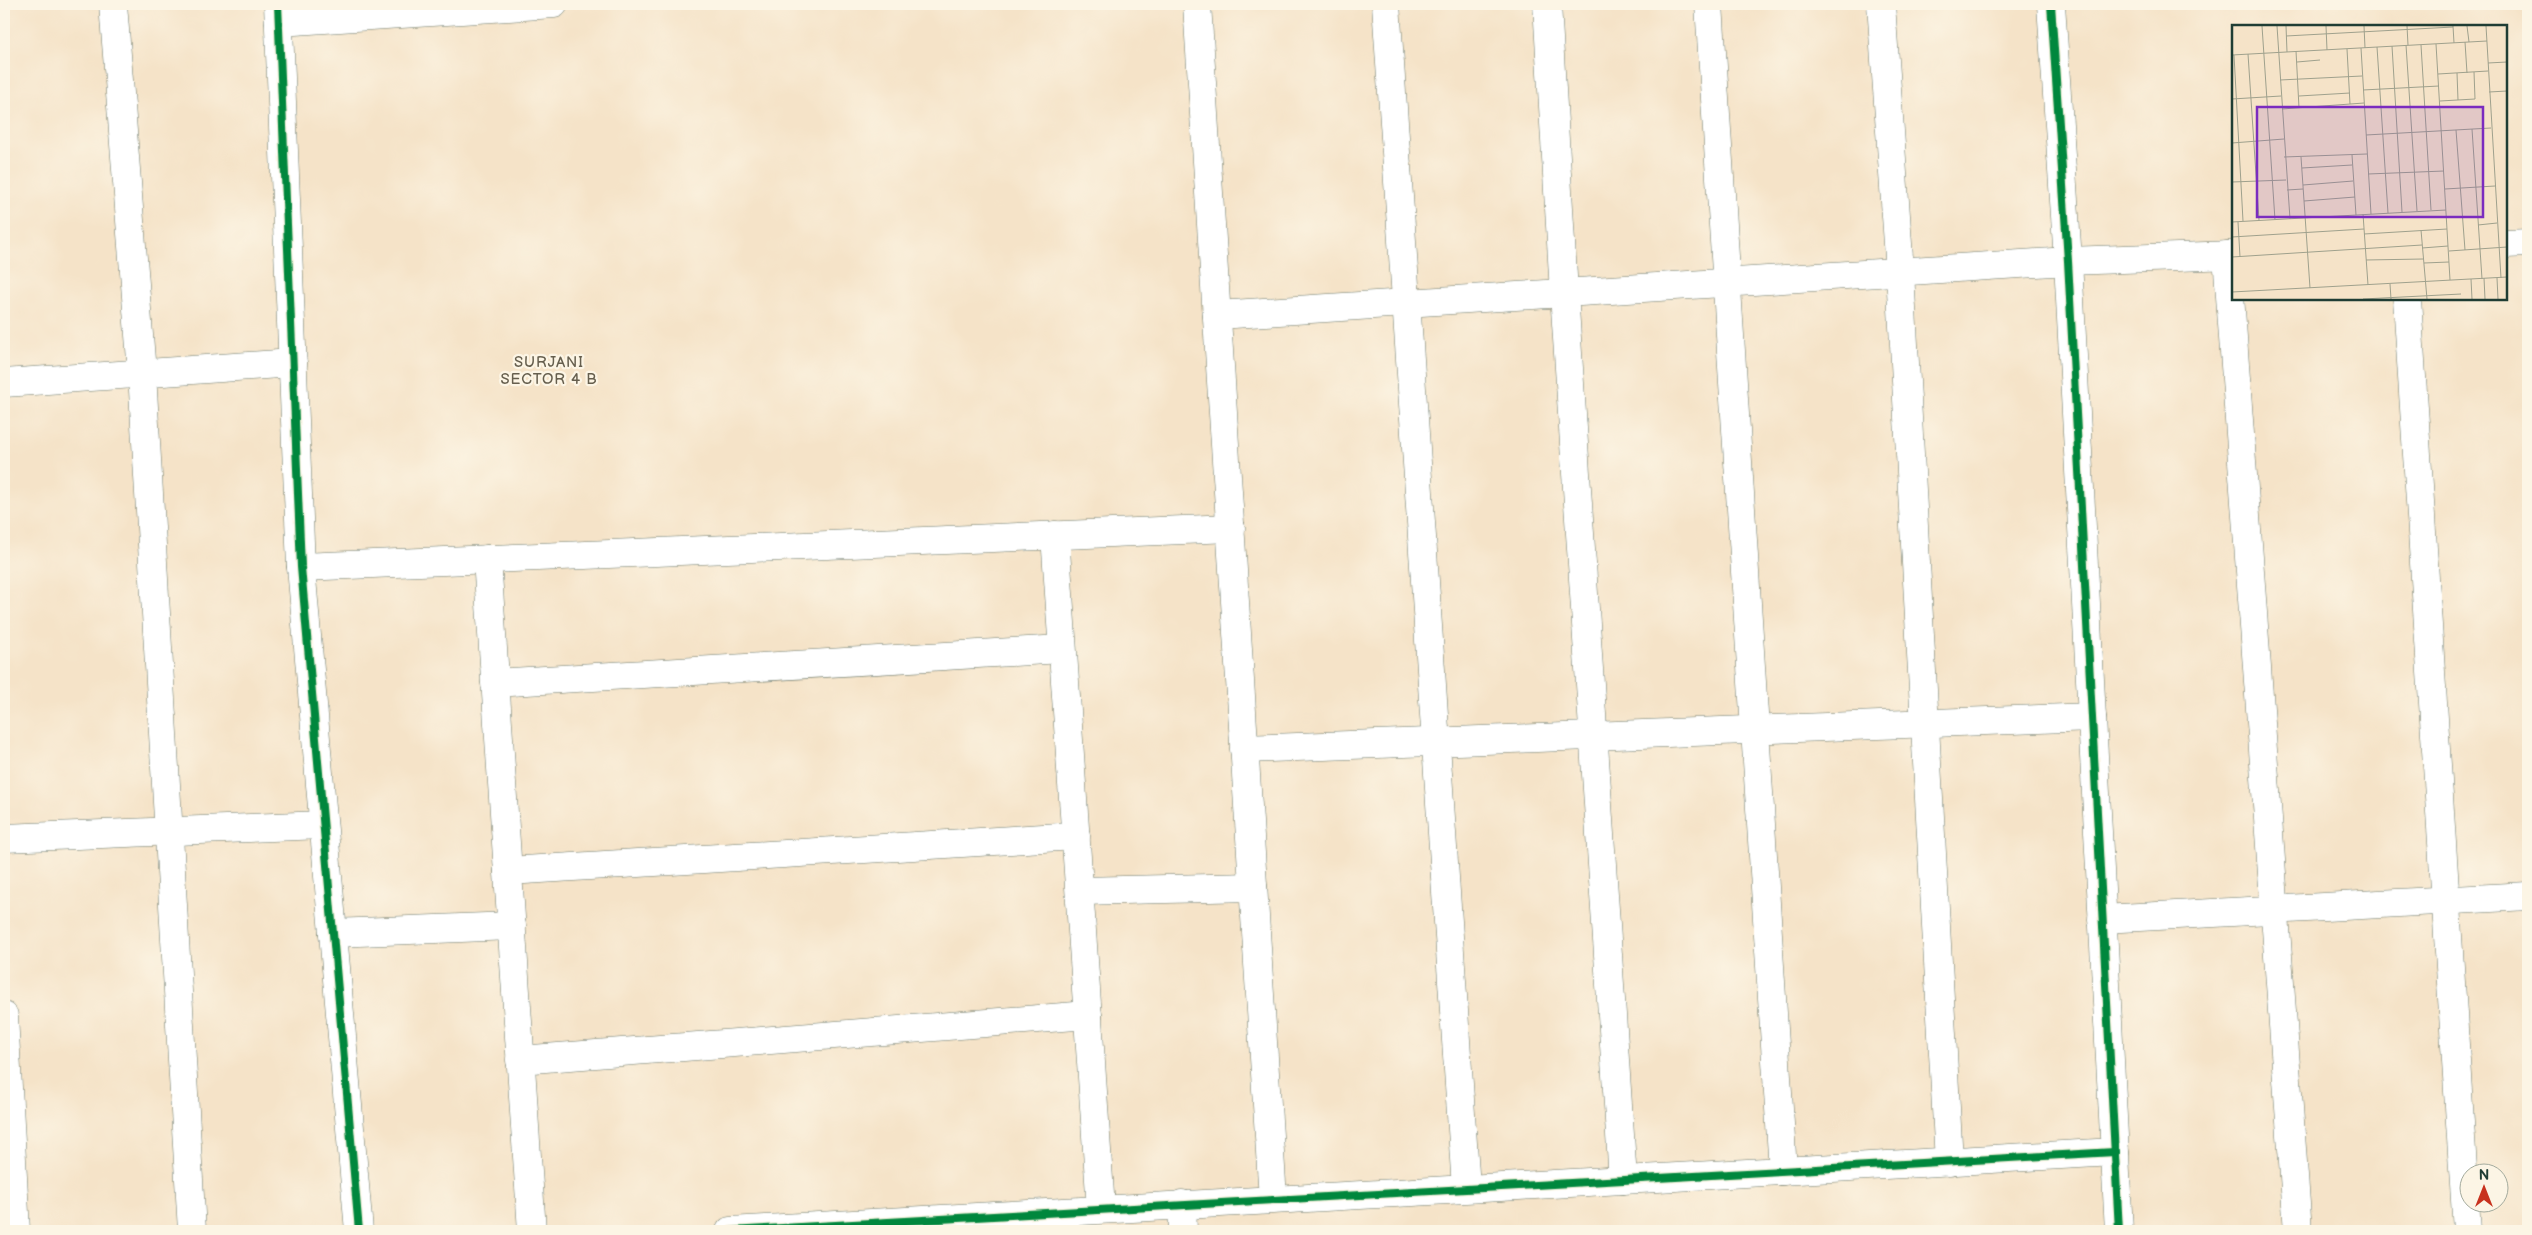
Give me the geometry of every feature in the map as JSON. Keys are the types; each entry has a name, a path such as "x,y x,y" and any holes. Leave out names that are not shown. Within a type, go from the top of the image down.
{"street":[{"path":"113,4 142,373 192,1231"},
{"path":"359,1231 301,567 279,13 554,4"},
{"path":"1197,4 1273,1199"},
{"path":"1386,4 1466,1188"},
{"path":"1547,4 1564,293 1623,1180"},
{"path":"1709,4 1782,1171"},
{"path":"1881,4 1900,272 1949,1162"},
{"path":"2051,4 2068,261 2119,1231"},
{"path":"2507,244 2528,243"},
{"path":"1217,315 2068,261 2230,255 2232,284"},
{"path":"2233,300 2298,1231"},
{"path":"2407,300 2467,1231"},
{"path":"4,383 292,363"},
{"path":"301,567 1231,528"},
{"path":"1055,535 1101,1209"},
{"path":"487,559 532,1231"},
{"path":"495,683 1062,649"},
{"path":"1244,750 2092,717"},
{"path":"4,838 323,825"},
{"path":"508,871 1076,836"},
{"path":"1080,891 1253,887"},
{"path":"2102,919 2528,896"},
{"path":"333,933 512,926"},
{"path":"520,1060 1088,1015"},
{"path":"4,1016 16,1231"},
{"path":"730,1231 2115,1152"},
{"path":"1182,1204 1183,1231"}],"cycle path":[{"path":"278,4 301,567 359,1231"},
{"path":"2051,4 2068,261 2119,1231"},
{"path":"730,1231 2115,1152"}],"district":[{"name":"SURJANI SECTOR 4 B","path":"549,370"}]}
